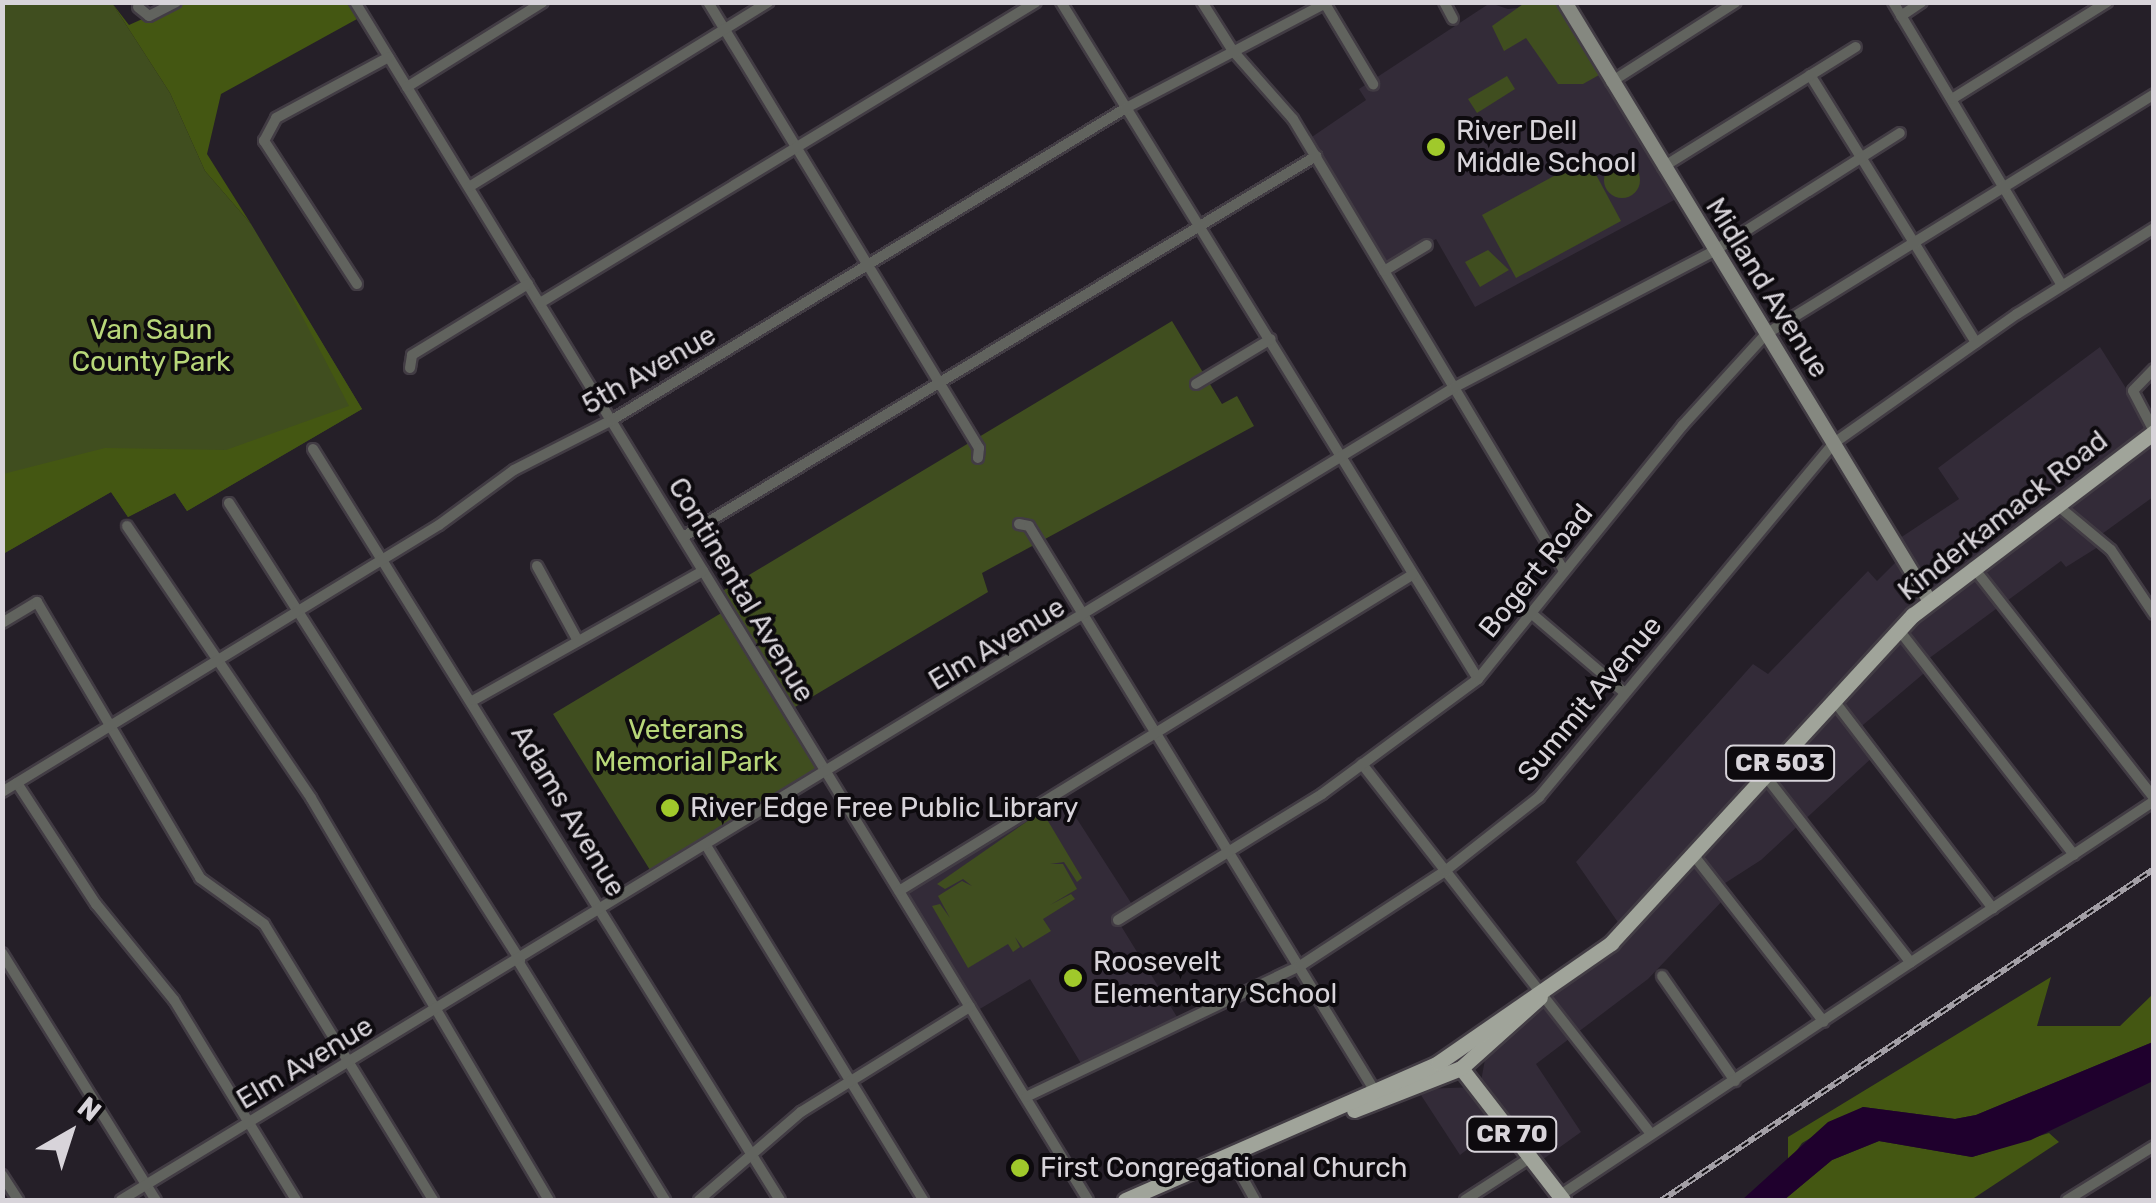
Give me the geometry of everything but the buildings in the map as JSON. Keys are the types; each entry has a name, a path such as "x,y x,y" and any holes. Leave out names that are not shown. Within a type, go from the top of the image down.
{"main road":[{"name":"Kinderkamack Road","path":"1125,1200 1438,1064 1611,943 1929,600 2154,431"},
{"path":"1324,1116 1396,1096 1460,1068 1487,1048 1542,994"},
{"path":"1484,1098 1480,1073 1487,1048"},
{"name":"CR 70","path":"1460,1068 1561,1198"},
{"path":"1424,1086 1458,1086 1484,1098"},
{"path":"1376,1092 1396,1096"}],"street":[{"path":"138,7 149,16 176,2"},
{"name":"Continental Avenue","path":"355,2 1088,1200"},
{"path":"407,87 543,2"},
{"path":"708,2 794,150 979,448 978,458"},
{"path":"469,187 768,2"},
{"path":"540,304 1036,2"},
{"path":"1061,2 1200,221 1478,679"},
{"path":"1202,2 1233,51 1279,101 1316,156 1564,571"},
{"path":"1444,2 1453,18"},
{"name":"Midland Avenue","path":"1565,2 1929,600"},
{"path":"1611,82 1736,2"},
{"path":"1892,2 2007,186 2062,286"},
{"path":"1901,16 1922,2"},
{"path":"1952,99 2108,2"},
{"path":"1326,3 1373,84"},
{"name":"5th Avenue","path":"2,792 215,656 438,525 514,470 612,420 1126,108 1326,3"},
{"path":"1663,167 1856,47"},
{"path":"356,284 264,141 276,118 389,57"},
{"path":"1810,75 1976,342"},
{"name":"Bogert Road","path":"1118,920 1362,764 1478,679 1564,571 1766,334 2154,94"},
{"name":"Elm Avenue","path":"121,1200 1082,619 1455,387 1714,251 1900,133"},
{"path":"683,537 1200,221 1316,156"},
{"name":"Summit Avenue","path":"1026,1096 1300,966 1445,871 1539,797 1834,443 2022,310 2154,228"},
{"path":"1384,271 1427,245"},
{"path":"410,368 412,355 528,284"},
{"path":"1196,384 1271,339"},
{"path":"2154,369 2135,386 2133,396 2154,431"},
{"name":"Adams Avenue","path":"314,448 474,700 780,1200"},
{"path":"229,503 519,960 664,1200"},
{"path":"2058,505 2112,550 2154,614"},
{"path":"1020,524 1029,526 1082,619 1376,1092"},
{"path":"127,526 312,798 434,1012 549,1200"},
{"path":"537,566 577,639"},
{"path":"1561,1198 2154,800 1973,566"},
{"path":"474,700 703,570"},
{"path":"898,890 1412,576"},
{"path":"2,622 37,602 200,878 264,924 433,1200"},
{"path":"1530,613 1625,693"},
{"path":"1899,630 2074,855"},
{"path":"1835,702 1993,909"},
{"path":"1362,764 1651,1134"},
{"path":"1767,778 1912,963"},
{"path":"17,783 96,904 174,1000 296,1200"},
{"path":"707,846 923,1200"},
{"path":"1694,857 1824,1022"},
{"path":"2,953 156,1200"},
{"path":"1662,976 1735,1081"},
{"path":"700,1200 750,1151 850,1080 970,1006"},
{"path":"2066,1200 2154,1146"},
{"path":"1230,1155 1255,1200"},
{"path":"1466,1200 1530,1158"},
{"path":"2,1176 18,1200"}],"shaded area":[{"path":"1490,3 1508,9 1564,3 1676,199 1475,307 1436,239 1384,271 1306,141 1366,100 1359,89"},
{"path":"2100,347 2153,431 2153,497 2095,539 2098,547 2066,567 2061,561 1924,662 1929,669 1857,730 1875,755 1761,860 1719,887 1726,897 1648,979 1536,1064 1581,1132 1535,1165 1503,1122 1460,1155 1417,1089 1480,1087 1487,1048 1542,994 1624,931 1576,862 1753,664 1768,674 1868,571 1877,581 1902,556 1894,542 1959,499 1938,468"},
{"path":"1059,791 1135,909 1118,921 1182,1025 1085,1070 1030,979 973,1013 899,891"},
{"path":"2153,1042 2153,1081 2031,1140 1972,1157 1879,1141 1832,1160 1784,1200 1742,1200 1828,1122 1863,1107 1955,1119 1976,1115"}],"green space":[{"path":"1526,2 1557,3 1599,75 1583,84 1558,84 1526,38 1504,51 1492,26"},
{"name":"Van Saun County Park","path":"2,3 112,3 170,93 205,171 251,224 362,409 187,511 175,493 128,517 111,492 3,554"},
{"path":"112,3 129,25 178,3 347,3 357,19 221,94 207,154 251,224 205,171 170,93"},
{"path":"1507,76 1515,89 1477,113 1468,99"},
{"path":"1587,158 1621,221 1516,278 1482,215"},
{"path":"1622,162 1635,167 1640,180 1635,193 1622,198 1609,193 1604,180 1609,167"},
{"path":"1488,250 1509,270 1480,287 1465,262"},
{"path":"278,270 362,409 187,511 175,493 128,517 111,492 3,554 3,474 105,448 226,450 349,406"},
{"name":"Veterans Memorial Park","path":"1172,321 1222,404 1237,396 1254,426 982,573 988,592 790,710 827,771 655,878 553,714 728,609 719,593"},
{"path":"1042,811 1082,878 1077,882 1064,862 1050,864 1063,864 1077,889 1050,905 1071,894 1075,899 1043,919 1051,931 1023,948 1015,937 1020,947 1013,952 1008,944 968,968 932,906 940,904 950,918 938,896 962,881 972,886 963,879 945,889 937,884"},
{"path":"2051,977 2037,1026 2120,1026 2153,994 2153,1042 1976,1115 1955,1119 1863,1107 1802,1143 1788,1163 1788,1137"},
{"path":"2049,1133 2059,1142 1971,1200 1784,1200 1832,1160 1879,1141 1972,1157"}],"railway":[{"path":"1662,1200 2154,869"}],"place":[{"name":"River Dell Middle School","path":"1436,147"},
{"name":"River Edge Free Public Library","path":"670,808"},
{"name":"Roosevelt Elementary School","path":"1073,978"},
{"name":"First Congregational Church","path":"1020,1168"}]}
